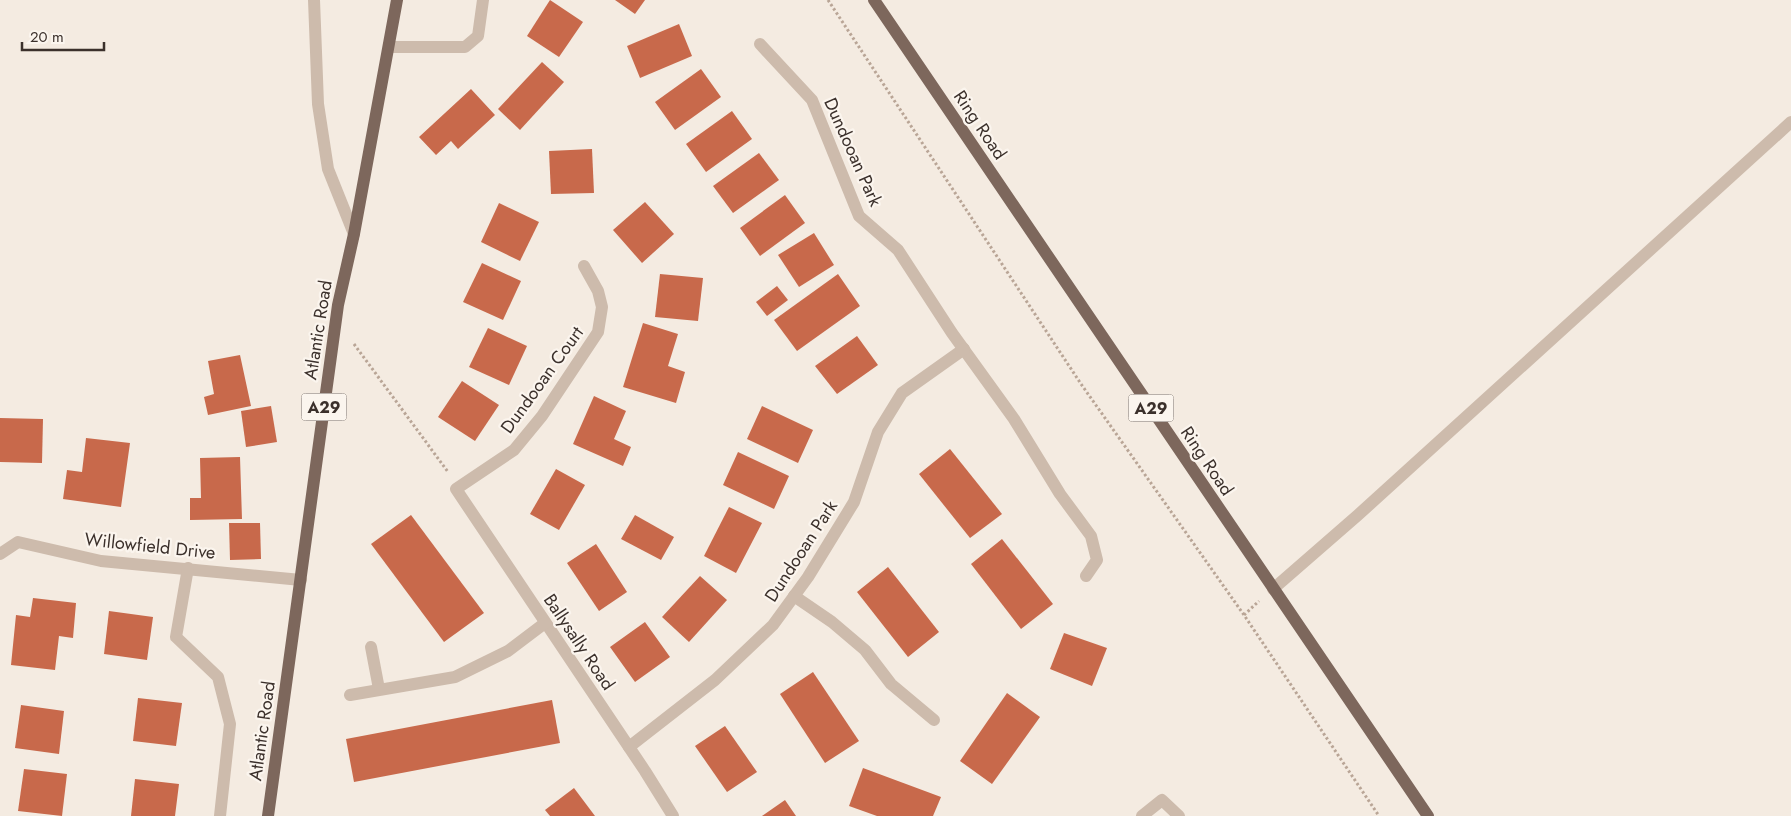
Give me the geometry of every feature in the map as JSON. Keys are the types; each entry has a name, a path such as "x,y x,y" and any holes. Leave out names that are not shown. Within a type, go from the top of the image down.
{"main road":[{"name":"Atlantic Road","path":"268,816 336,323 390,47 397,0"},
{"name":"Ring Road","path":"874,0 1428,816"}],"street":[{"path":"314,0 318,104 328,169 354,234"},
{"path":"390,47 464,47 478,36 484,0"},
{"name":"Dundooan Park","path":"760,44 812,100 859,216 898,250 1014,419 1060,494 1091,536 1098,560 1086,576"},
{"path":"1273,588 1358,515 1791,122"},
{"name":"Dundooan Court","path":"456,489 514,450 542,416 598,332 602,307 598,292 584,266"},
{"name":"Dundooan Park","path":"629,747 715,680 773,625 794,596 854,502 878,432 902,393 964,348"},
{"name":"Ballysally Road","path":"456,489 629,747 672,816"},
{"name":"Willowfield Drive","path":"0,554 18,542 101,561 300,580"},
{"path":"188,568 176,637 218,677 230,724 220,816"},
{"path":"794,596 832,622 865,650 891,684 934,720"},
{"path":"350,695 455,677 508,651 545,624"},
{"path":"371,647 379,689"},
{"path":"1142,816 1162,800 1179,816"}],"path":[{"path":"828,0 1081,384 1244,615 1379,816"},
{"path":"336,323 454,479 456,489"}],"building":[{"path":"550,0 583,22 559,57 527,36"},
{"path":"615,0 645,0 635,14"},
{"path":"679,24 692,56 640,78 627,46"},
{"path":"542,62 564,82 520,130 498,109"},
{"path":"701,69 721,97 675,130 655,102"},
{"path":"471,89 495,115 458,149 451,141 436,155 419,137"},
{"path":"732,111 752,139 706,172 686,144"},
{"path":"592,149 594,193 551,194 549,151"},
{"path":"759,153 779,180 733,213 713,186"},
{"path":"785,195 805,223 760,256 740,228"},
{"path":"645,202 674,234 642,263 613,230"},
{"path":"499,203 539,222 520,261 481,242"},
{"path":"814,233 834,265 799,287 778,255"},
{"path":"482,263 521,281 503,320 463,302"},
{"path":"660,274 703,278 698,321 655,317"},
{"path":"838,274 860,306 797,351 774,320"},
{"path":"777,286 788,300 767,316 756,302"},
{"path":"643,323 678,334 668,366 685,372 676,403 623,387"},
{"path":"488,328 527,346 509,385 469,367"},
{"path":"857,336 878,365 837,394 815,366"},
{"path":"240,355 251,406 208,415 204,397 214,394 208,361"},
{"path":"462,381 499,405 475,441 438,417"},
{"path":"594,396 626,411 614,439 631,447 623,466 573,444"},
{"path":"271,406 277,442 246,447 241,411"},
{"path":"762,406 813,430 798,463 747,439"},
{"path":"0,418 43,419 42,463 0,462"},
{"path":"86,438 130,443 121,507 63,499 67,470 82,472"},
{"path":"950,449 1002,514 970,538 919,474"},
{"path":"738,452 789,476 774,509 723,485"},
{"path":"240,457 242,519 190,520 190,498 201,498 200,458"},
{"path":"556,469 585,485 559,530 530,514"},
{"path":"729,507 762,523 736,573 704,556"},
{"path":"411,515 484,613 444,642 371,544"},
{"path":"635,515 674,537 661,560 621,539"},
{"path":"229,523 260,523 261,559 230,560"},
{"path":"1002,539 1053,604 1021,629 971,564"},
{"path":"596,544 627,592 599,611 567,563"},
{"path":"888,567 939,632 908,657 857,592"},
{"path":"700,576 727,600 689,642 662,617"},
{"path":"33,598 76,603 73,638 59,636 55,670 11,665 16,615 30,617"},
{"path":"109,611 153,617 147,660 104,654"},
{"path":"645,622 670,657 635,682 610,647"},
{"path":"1064,633 1107,648 1092,686 1050,669"},
{"path":"813,672 859,741 825,763 780,694"},
{"path":"1007,693 1040,717 992,784 960,761"},
{"path":"138,698 182,703 176,746 133,741"},
{"path":"552,700 560,743 354,782 346,739"},
{"path":"21,705 64,711 59,754 15,748"},
{"path":"725,726 757,772 727,792 695,746"},
{"path":"863,768 941,797 933,816 877,816 849,806"},
{"path":"24,769 67,774 62,816 18,811"},
{"path":"135,779 179,784 175,816 131,816"},
{"path":"574,788 595,816 550,816 545,810"},
{"path":"785,800 796,816 762,816"}]}
